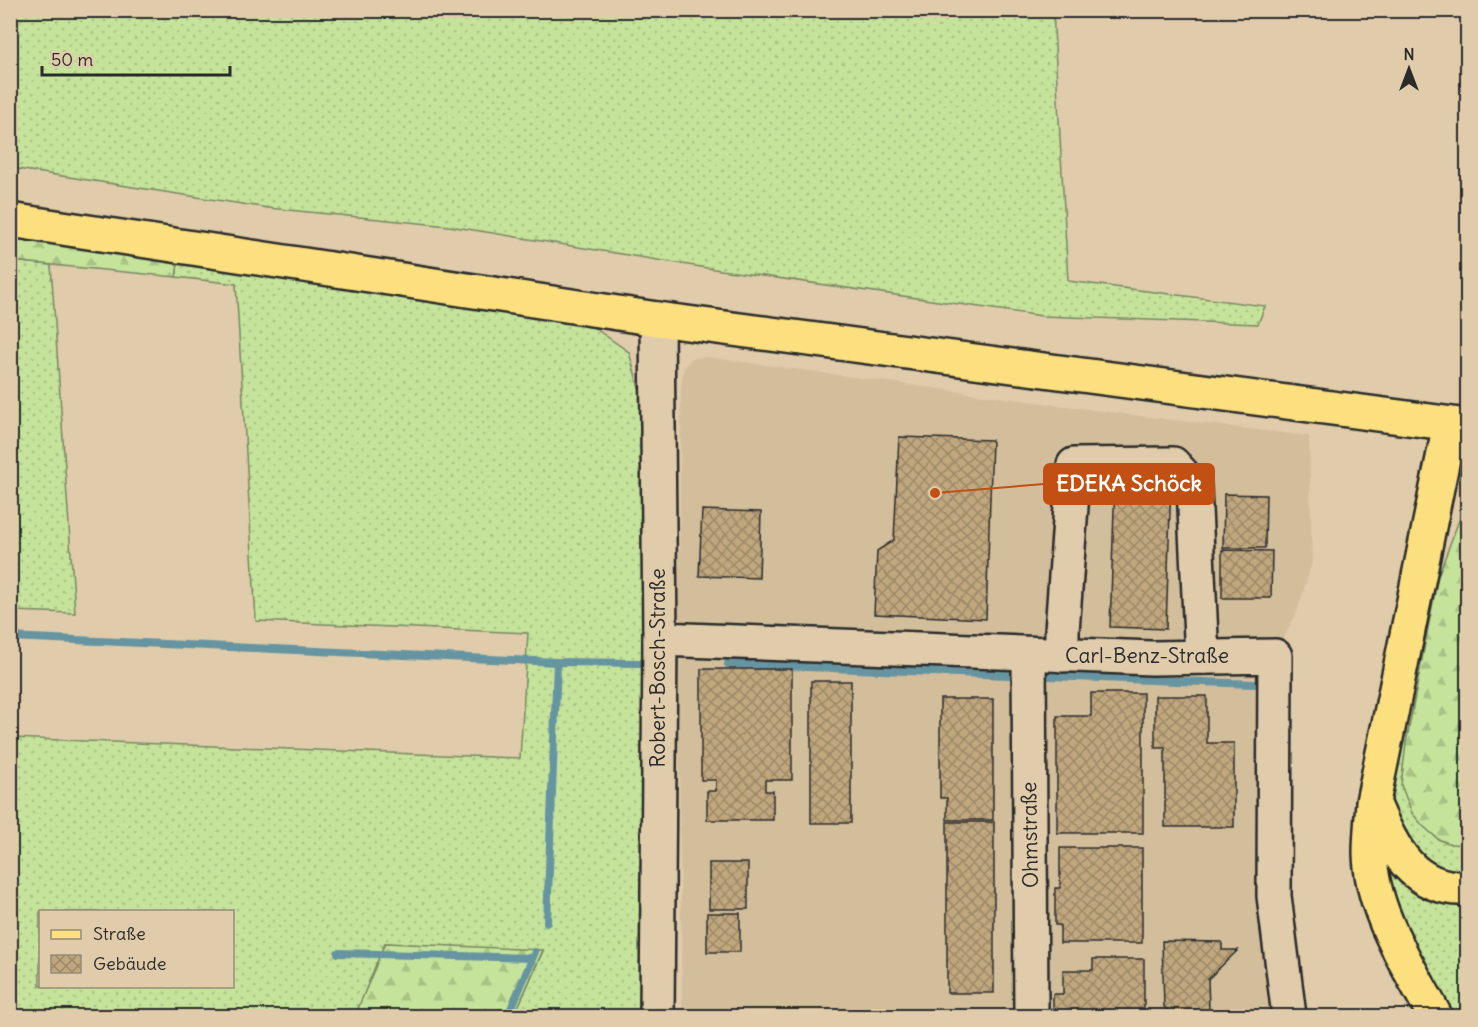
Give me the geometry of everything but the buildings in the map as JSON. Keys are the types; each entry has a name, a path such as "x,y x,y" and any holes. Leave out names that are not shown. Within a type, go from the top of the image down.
{"main road":[{"path":"10,220 657,319 1459,425 1373,802 1370,855 1376,890 1390,930 1435,1017"},
{"path":"1373,802 1391,845 1408,867 1430,882 1467,888"}],"street":[{"name":"Robert-Bosch-Straße","path":"657,319 660,639 657,1017"},
{"path":"1062,655 1074,465 1173,464 1194,487 1201,638 1204,657"},
{"name":"Carl-Benz-Straße","path":"660,639 1062,655 1275,656 1274,896 1290,1015"},
{"name":"Ohmstraße","path":"1029,654 1031,1017"}],"shaded area":[{"path":"708,357 1124,414 1309,436 1312,563 1297,612 1263,677 1272,1002 1267,1016 682,1016 678,674 681,386 684,368 692,358"}],"green space":[{"path":"10,11 1053,11 1068,281 1265,306 1258,324 1042,316 707,268 449,226 268,208 11,168"},
{"path":"11,234 179,257 176,277 11,261"},
{"path":"179,257 590,325 629,352 642,399 645,638 641,1016 514,1016 543,951 385,943 355,1016 11,1016 11,738 520,758 528,633 256,621 236,284 176,277"},
{"path":"11,261 51,265 75,613 11,611"},
{"path":"1467,499 1468,844 1466,845 1451,844 1438,839 1423,826 1412,813 1401,785 1406,743 1438,576"},
{"path":"1438,576 1406,743 1412,813 1438,839 1451,844 1467,844 1467,875 1434,870 1401,838 1392,811 1390,790 1418,651"},
{"path":"1385,863 1467,899 1467,1016 1447,1016 1401,925"},
{"path":"385,943 543,950 514,1016 355,1016"}],"waterway":[{"path":"10,637 557,662"},
{"path":"547,922 557,662 639,663"},
{"path":"728,664 1008,675"},
{"path":"1049,676 1254,684"},
{"path":"508,1016 535,952"},
{"path":"338,953 532,958"}],"place":[{"name":"EDEKA Schöck","path":"935,493"}]}
